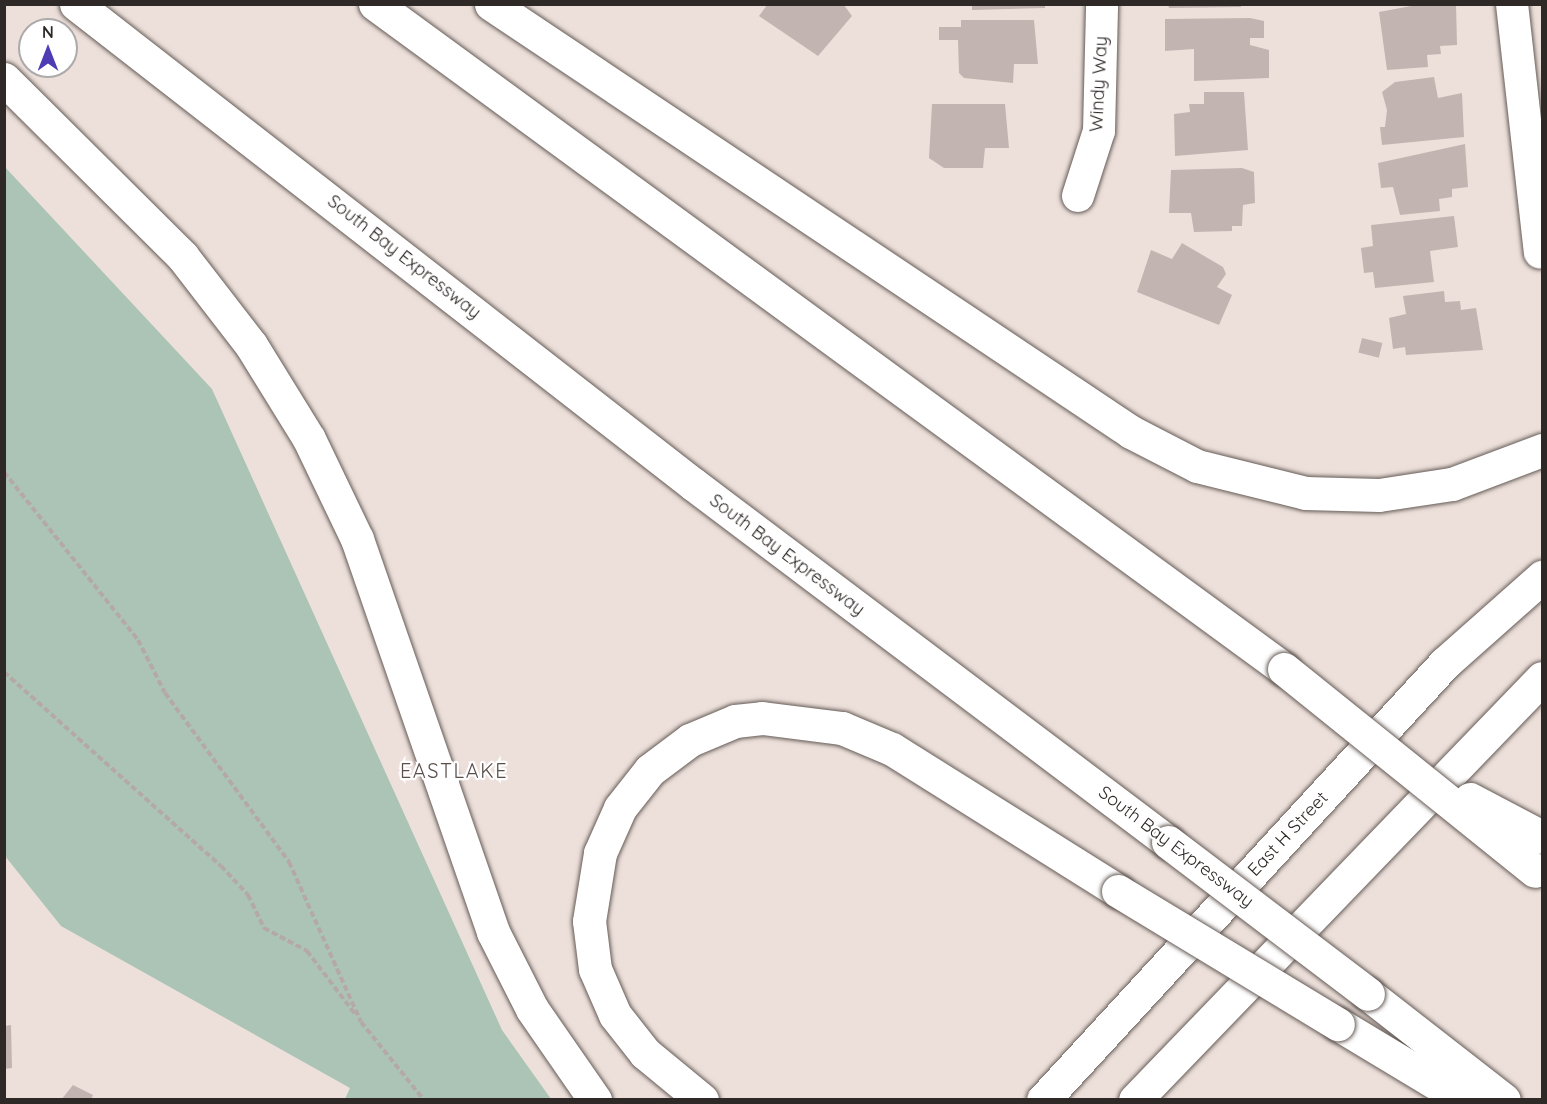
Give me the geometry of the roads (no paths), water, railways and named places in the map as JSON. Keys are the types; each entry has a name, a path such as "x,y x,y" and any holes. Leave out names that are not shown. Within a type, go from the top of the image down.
{"main road":[{"name":"South Bay Expressway","path":"76,4 693,484 1168,842 1504,1100"},
{"path":"375,4 1284,669 1415,770 1539,875"},
{"path":"491,4 1131,432 1197,466 1305,493 1379,495 1452,484 1542,450"},
{"path":"4,79 183,257 251,345 309,439 357,539 493,932 532,1009 595,1100"},
{"name":"East H Street","path":"1043,1100 1445,663 1542,577"},
{"path":"1135,1100 1542,678"},
{"path":"702,1100 645,1053 615,1015 595,969 589,921 600,853 620,808 650,770 690,740 735,721 762,718 842,728 892,749 1118,891 1464,1100"},
{"path":"1415,770 1542,837"}],"street":[{"name":"Windy Way","path":"1078,196 1099,131 1102,4"},
{"path":"1512,4 1540,252"}],"district":[{"name":"EASTLAKE","path":"454,770"}]}
